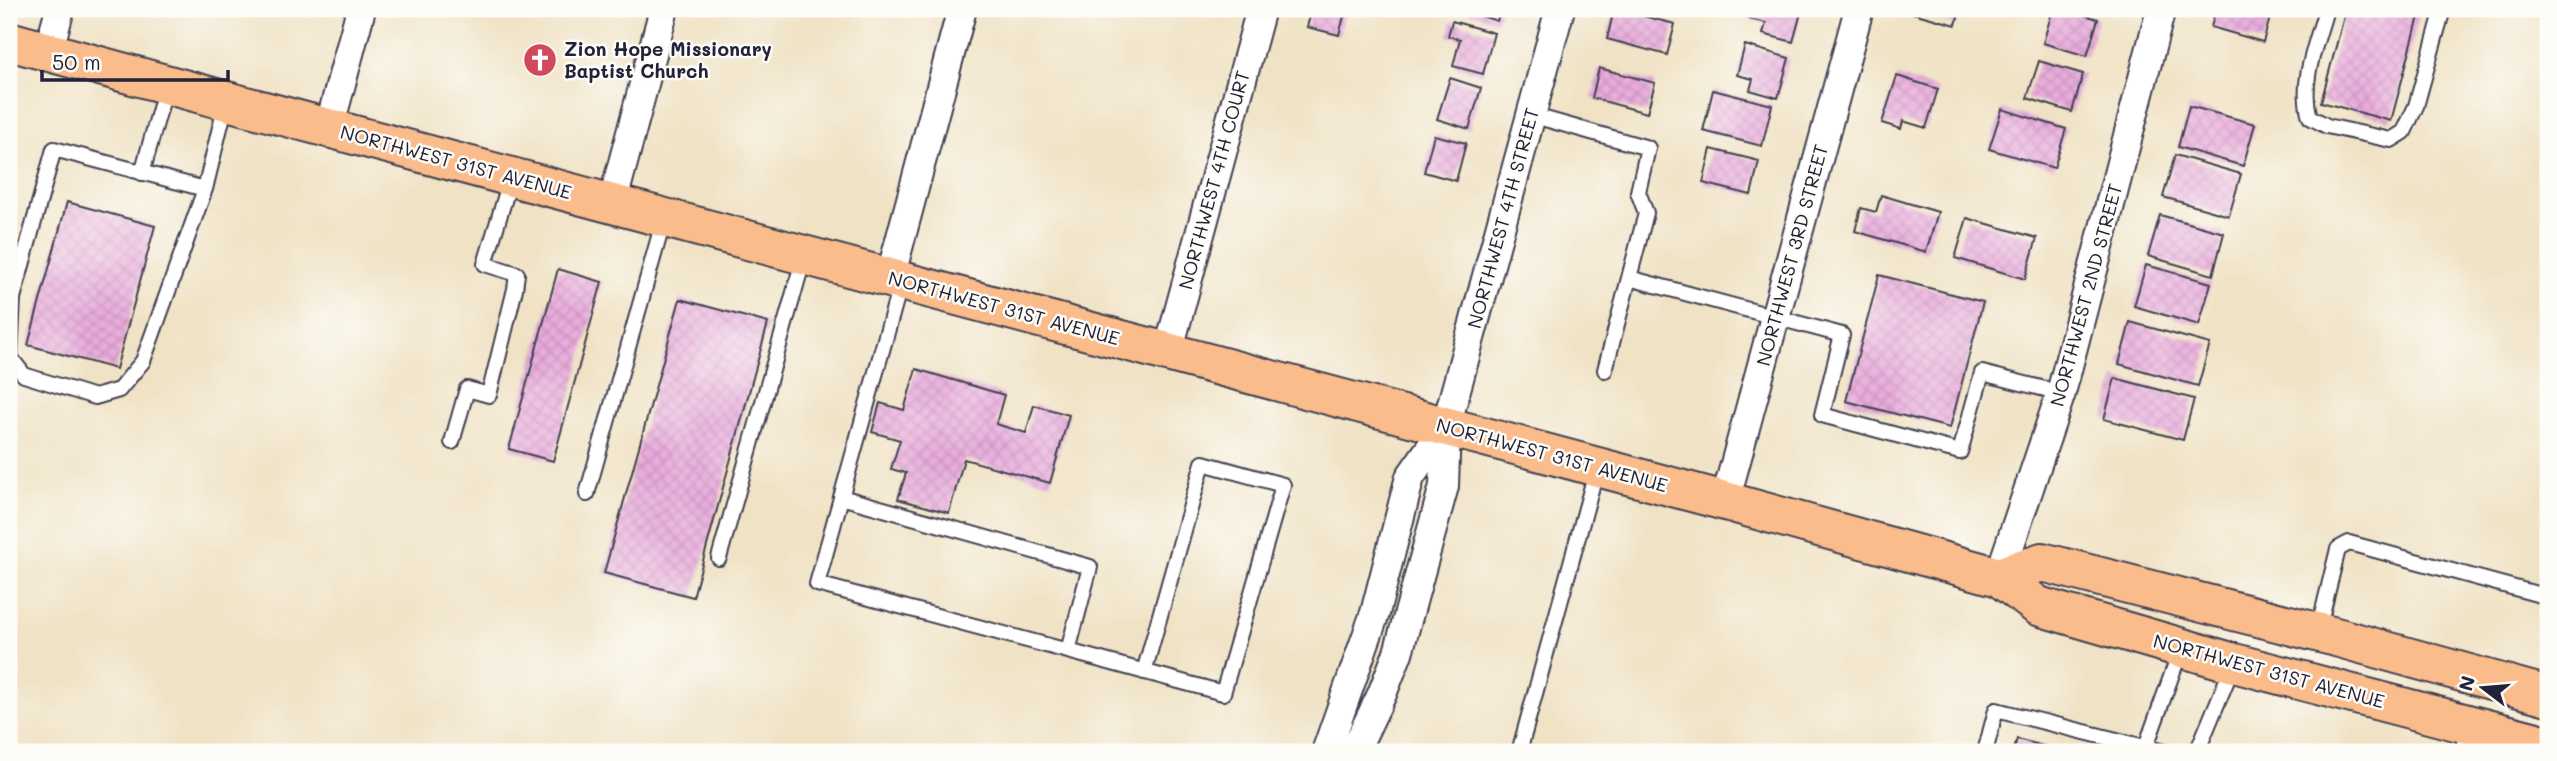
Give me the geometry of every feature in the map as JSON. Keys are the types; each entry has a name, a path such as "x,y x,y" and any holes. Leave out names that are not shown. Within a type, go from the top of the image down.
{"main road":[{"name":"NORTHWEST 31ST AVENUE","path":"9,41 1725,501 1999,577 2038,606 2234,663 2466,739 2548,745"},
{"path":"1999,577 2042,562 2548,696"}],"street":[{"path":"48,52 60,9"},
{"path":"329,128 361,9"},
{"path":"612,204 664,9"},
{"path":"896,279 962,9"},
{"name":"NORTHWEST 4TH COURT","path":"1168,352 1261,9"},
{"name":"NORTHWEST 4TH STREET","path":"1446,426 1560,9"},
{"name":"NORTHWEST 3RD STREET","path":"1725,501 1859,9"},
{"name":"NORTHWEST 2ND STREET","path":"1999,577 2061,393 2161,9"},
{"path":"1326,752 1375,613 1410,477 1446,426"},
{"path":"1354,752 1398,653 1444,486 1446,426"}],"lane":[{"path":"2326,9 2306,84 2305,102 2311,117 2327,125 2391,140 2404,132 2416,106 2444,9"},
{"path":"142,173 166,84"},
{"path":"205,189 54,149 13,298 10,357 24,375 94,397 119,390 143,361 205,189 227,101"},
{"path":"1531,116 1648,148 1638,192 1646,213 1605,370"},
{"path":"452,443 467,389 489,395 516,289 517,274 485,264 511,176"},
{"path":"587,494 664,218"},
{"path":"719,558 805,255"},
{"path":"1629,278 1842,335 1822,415 1960,453 1982,373 2061,393"},
{"path":"896,279 817,584 1068,651 1144,672 1223,693 1283,485 1203,463 1144,672"},
{"path":"1519,752 1597,467"},
{"path":"841,497 1090,567 1068,651"},
{"path":"2318,633 2338,549 2349,543 2548,597"},
{"path":"2145,750 2181,649"},
{"path":"2196,752 2234,663"},
{"path":"1984,752 1996,710 2145,750 2165,752"}],"building":[{"path":"1312,9 1346,9 1339,35 1307,27"},
{"path":"1501,9 1497,21 1466,11"},
{"path":"1614,9 1675,24 1667,55 1607,39"},
{"path":"1752,9 1802,9 1793,42 1763,34 1766,23 1749,19"},
{"path":"1915,9 1960,9 1956,25 1913,13"},
{"path":"2053,9 2063,9 2098,19 2087,56 2043,43"},
{"path":"2216,9 2272,11 2263,42 2211,27"},
{"path":"2346,9 2421,9 2391,121 2321,102"},
{"path":"1452,21 1494,33 1483,74 1453,66 1460,39 1448,36"},
{"path":"1745,45 1789,58 1778,98 1750,90 1753,79 1737,75"},
{"path":"2039,61 2083,74 2072,112 2027,98"},
{"path":"1599,68 1655,83 1647,113 1592,98"},
{"path":"1897,76 1938,89 1926,128 1903,121 1901,129 1882,123"},
{"path":"1450,78 1481,88 1469,129 1437,119"},
{"path":"1713,90 1772,105 1762,146 1703,131"},
{"path":"2189,106 2255,124 2243,166 2178,147"},
{"path":"2002,109 2066,129 2054,168 1989,149"},
{"path":"1434,135 1466,143 1456,181 1424,172"},
{"path":"1711,149 1759,161 1751,195 1703,183"},
{"path":"2175,155 2241,174 2229,216 2163,197"},
{"path":"1881,195 1938,212 1926,252 1855,231 1861,208 1876,212"},
{"path":"67,202 155,226 116,369 28,345"},
{"path":"2160,215 2224,233 2213,275 2148,256"},
{"path":"1967,218 2037,238 2025,279 1955,258"},
{"path":"2146,265 2211,283 2199,325 2134,306"},
{"path":"558,269 602,282 553,461 509,449"},
{"path":"1879,275 1983,302 1950,428 1846,401"},
{"path":"680,299 768,323 693,597 604,573"},
{"path":"2130,322 2210,344 2198,386 2119,364"},
{"path":"916,369 1004,395 996,424 1026,433 1034,405 1069,415 1050,483 964,459 949,513 898,499 906,473 891,469 900,440 872,432 880,403 904,410"},
{"path":"2115,378 2194,399 2183,440 2104,419"},
{"path":"2017,739 2062,751 2062,752 2013,752"}],"place":[{"name":"Zion Hope Missionary Baptist Church","path":"540,60"}]}
